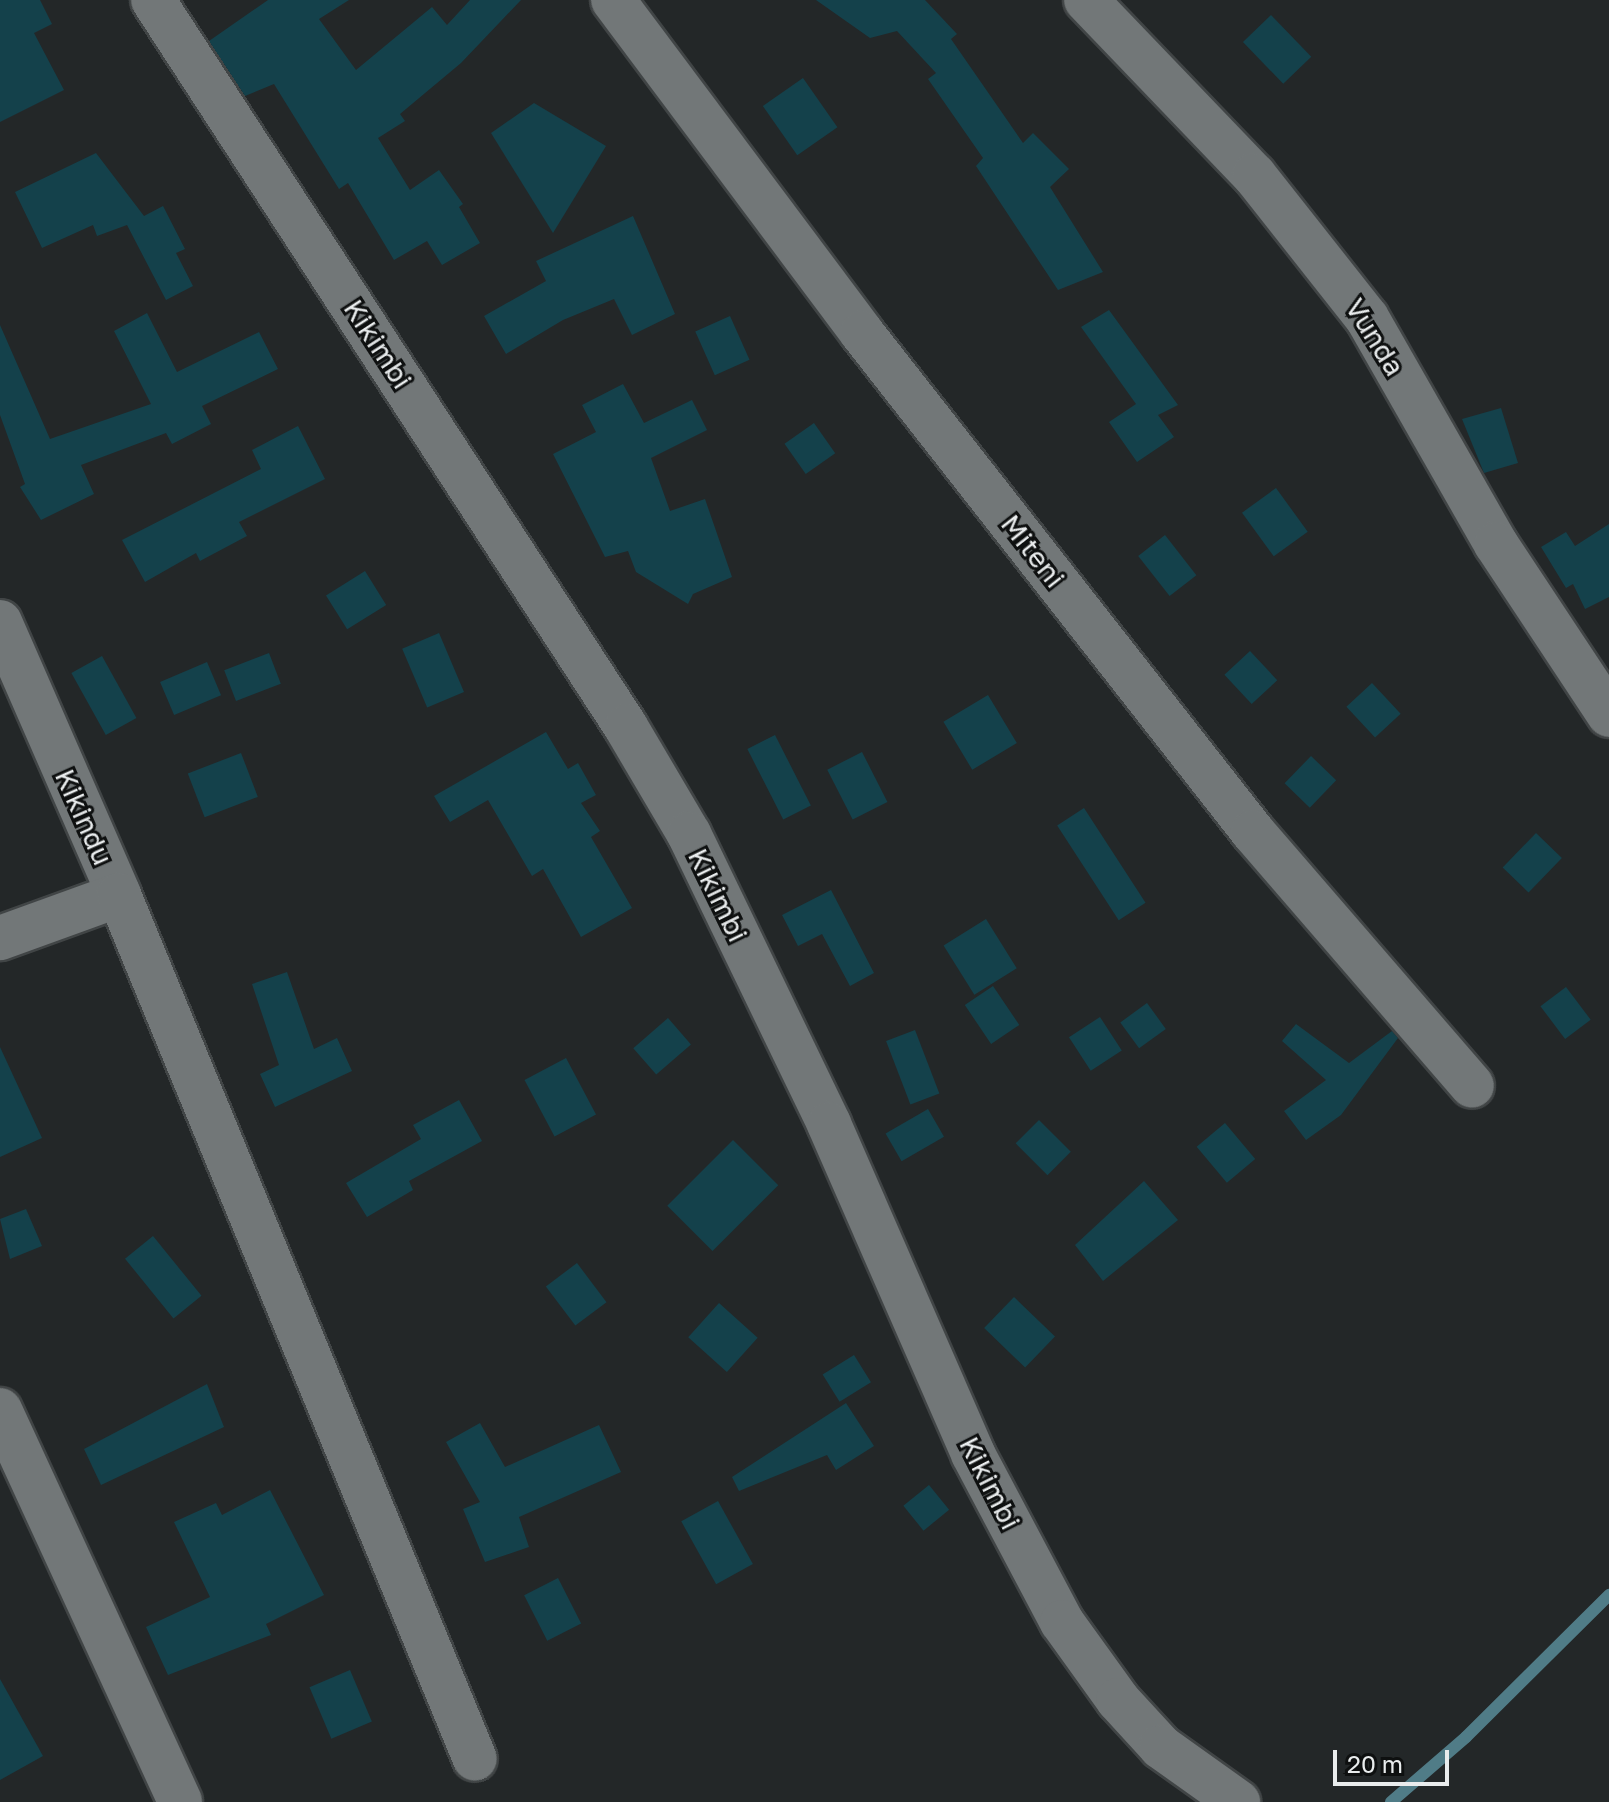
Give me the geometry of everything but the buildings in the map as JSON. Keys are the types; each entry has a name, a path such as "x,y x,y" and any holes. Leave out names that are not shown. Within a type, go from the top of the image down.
{"street":[{"name":"Kikimbi","path":"153,0 617,713 689,834 829,1124 973,1454 1062,1622 1118,1700 1161,1747 1238,1802"},
{"name":"Miteni","path":"613,0 862,333 1253,832 1472,1086"},
{"name":"Vunda","path":"1086,0 1254,175 1367,318 1496,544 1609,715"},
{"name":"Kikindu","path":"0,622 119,895 0,938"},
{"path":"119,895 475,1759"},
{"path":"0,1410 180,1802"}],"waterway":[{"path":"1391,1802 1466,1737 1609,1595"}]}
